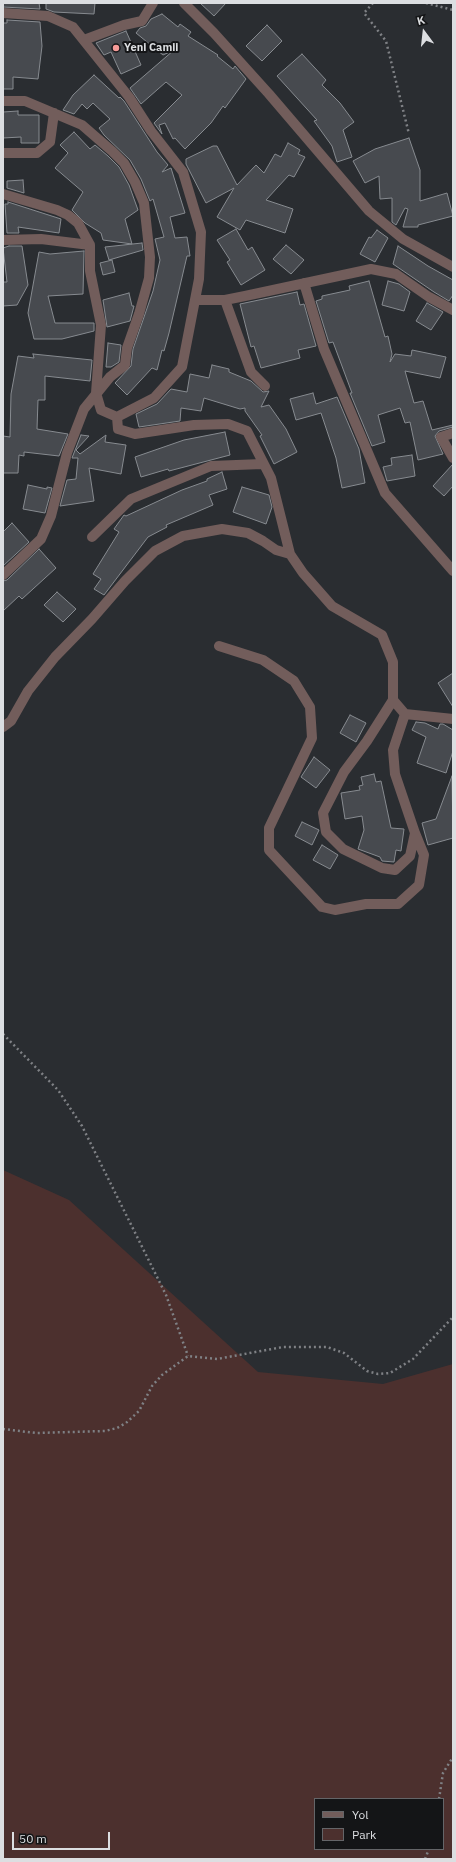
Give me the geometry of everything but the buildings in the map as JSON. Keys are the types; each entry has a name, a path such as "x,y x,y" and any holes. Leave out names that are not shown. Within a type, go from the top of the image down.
{"street":[{"path":"84,40 124,25 142,21 153,3"},
{"path":"184,3 214,33 269,94 369,211 403,239 453,267"},
{"path":"3,13 48,16 73,27 129,97 151,131 183,172 201,232 199,279 182,367 154,398 117,417"},
{"path":"3,101 25,101 54,113 82,126 112,151 124,164 135,182 144,203 148,230 148,278 139,314 127,348 125,365 110,377 84,409 66,453 51,516 41,539 3,575"},
{"path":"3,154 36,153 50,142 54,113"},
{"path":"3,194 57,210 68,215 78,222 90,245 90,271 101,325 96,393 101,410 117,417"},
{"path":"3,240 40,239 90,245"},
{"path":"195,300 225,300 371,269 396,274 428,297 453,310"},
{"path":"304,283 324,349 385,493 453,571"},
{"path":"225,300 251,372 264,386"},
{"path":"117,417 118,428 135,434 194,425 228,424 246,431 262,464 271,478 290,554 303,573 332,606 382,635 393,662 393,700 367,742 344,772 323,813 326,832 344,849 382,868 395,870 410,856 415,833"},
{"path":"453,434 441,438 453,458"},
{"path":"92,538 131,499 211,466 262,464"},
{"path":"3,727 11,721 28,691 55,657 92,619 125,581 155,551 183,536 222,529 248,533 276,550 290,554"},
{"path":"219,646 263,660 294,680 310,707 312,738 269,828 269,850 322,907 335,910 366,904 398,904 419,885 424,855 395,774 392,750 405,714"},
{"path":"393,700 405,714 453,719"}],"path":[{"path":"373,3 364,13 386,41 409,134"},
{"path":"426,3 453,10"},
{"path":"3,1034 58,1090 82,1126 166,1295 188,1356"},
{"path":"3,1429 36,1433 105,1431 117,1428 126,1423 139,1411 152,1386 162,1375 188,1356 217,1359 283,1347 327,1347 344,1352 367,1370 378,1374 390,1373 413,1359 453,1317"},
{"path":"439,1798 443,1773 453,1757"}],"green space":[{"path":"3,1170 69,1200 258,1372 383,1384 453,1364 453,1859 3,1859"}],"place":[{"name":"Yeni Camii","path":"116,48"}]}
